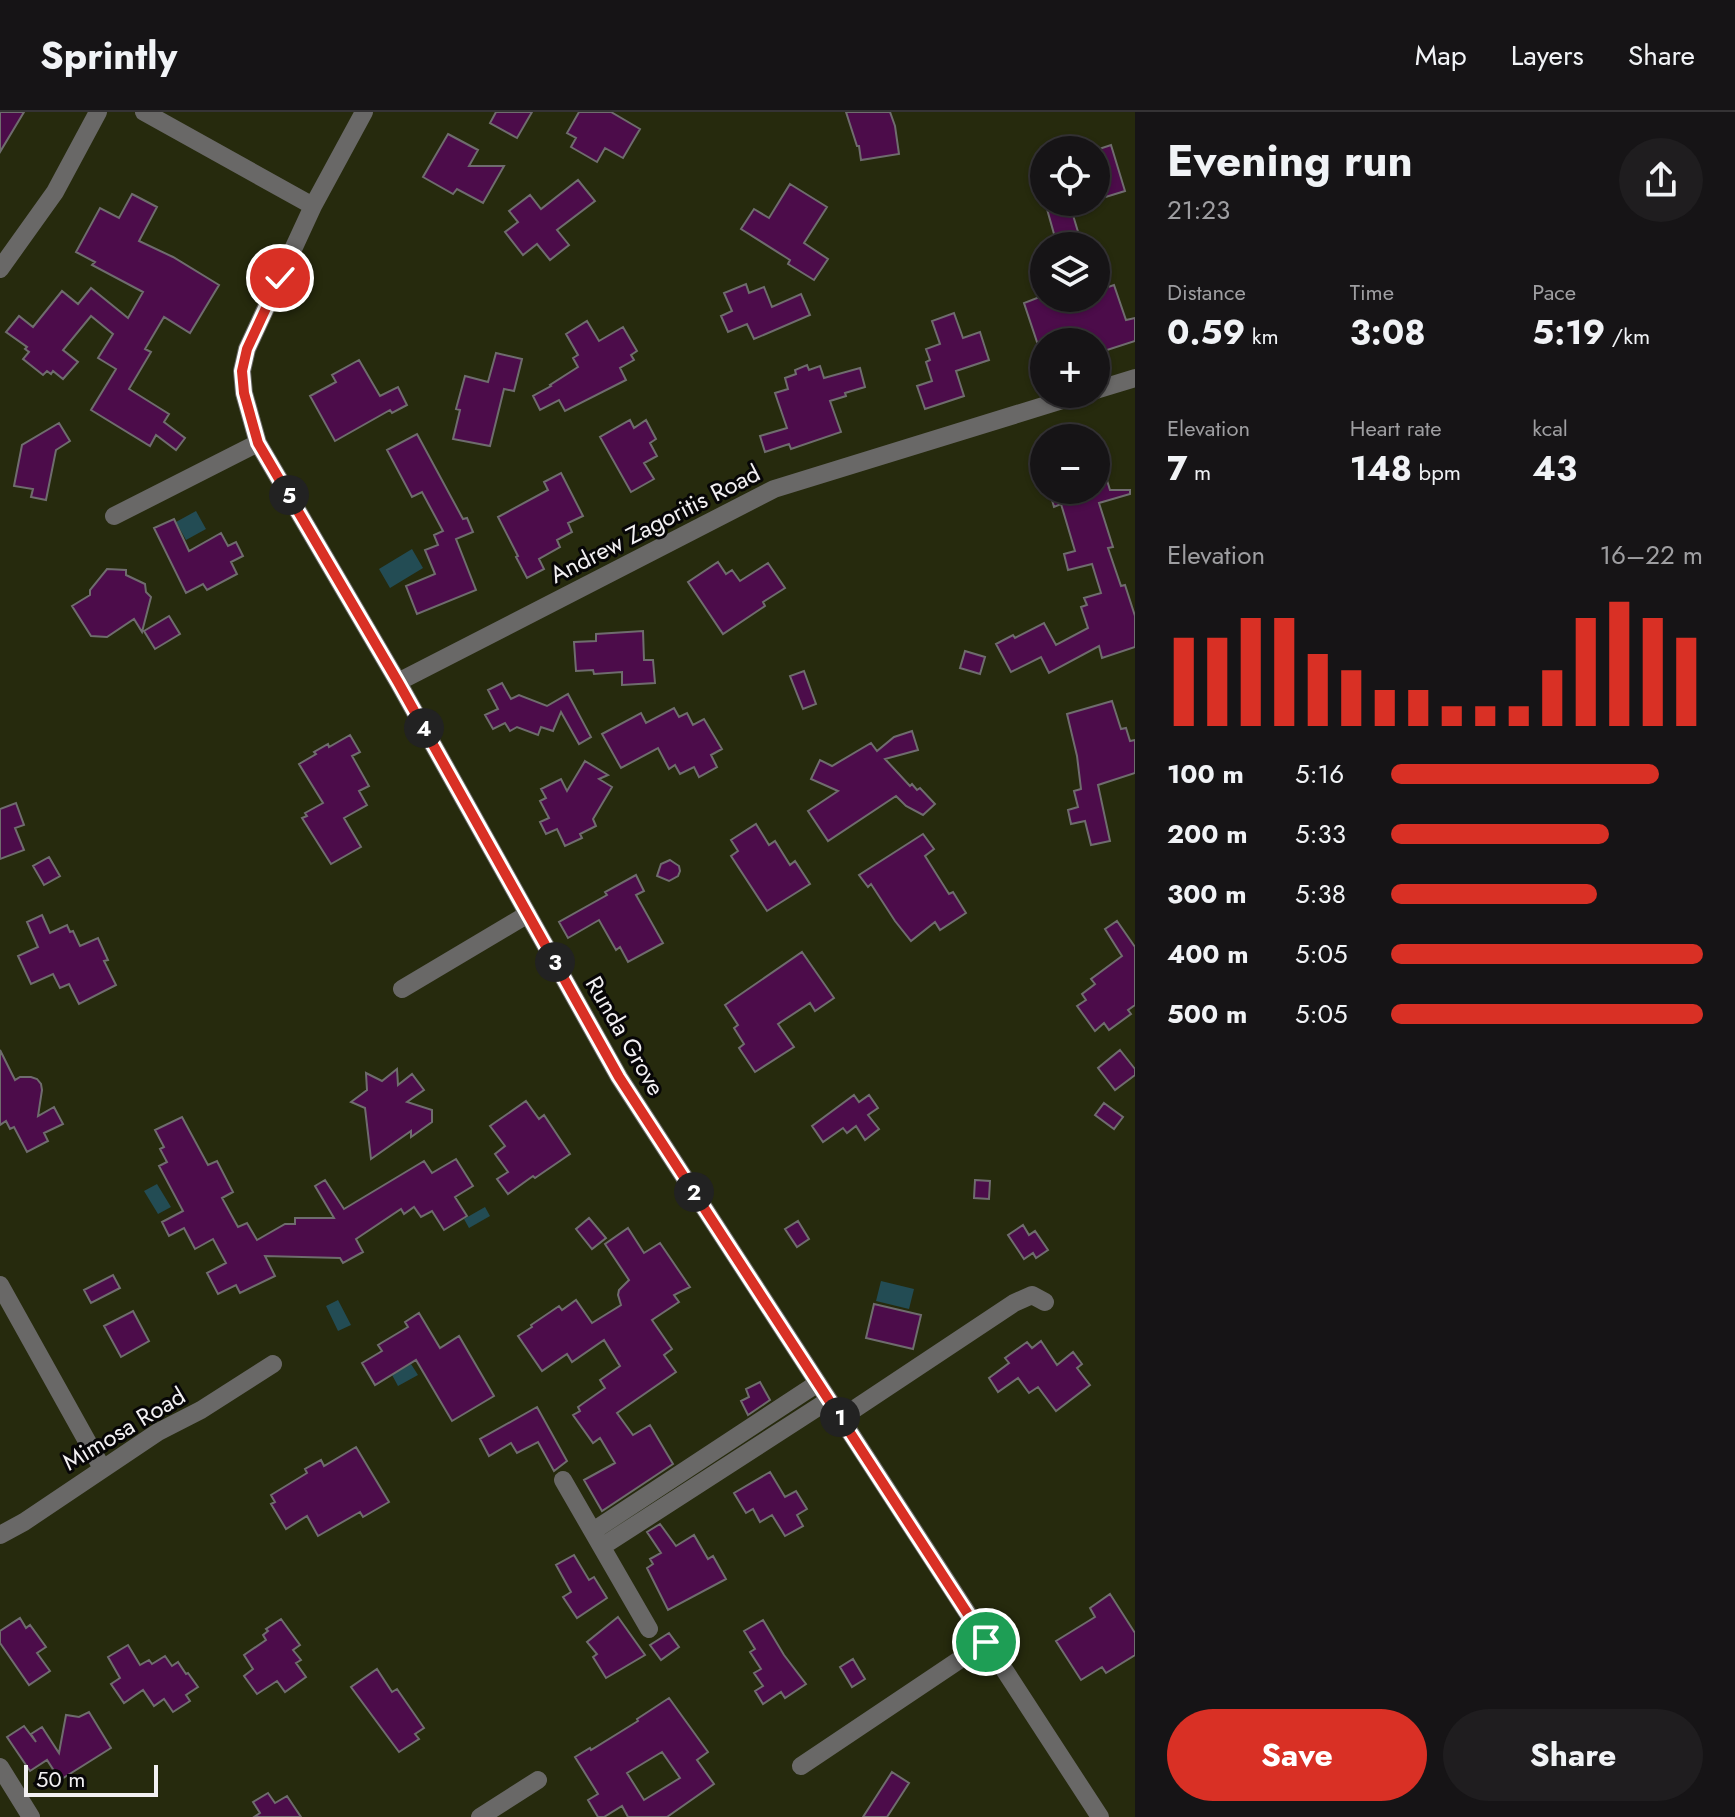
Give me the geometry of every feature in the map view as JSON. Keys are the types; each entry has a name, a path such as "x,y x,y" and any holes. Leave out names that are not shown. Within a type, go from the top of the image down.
{"street":[{"path":"0,269 55,192 98,112"},
{"path":"144,112 313,206"},
{"name":"Runda Grove","path":"364,112 313,206 247,349 242,371 244,393 258,443 398,682 619,1077 1100,1817"},
{"path":"1110,386 1135,378"},
{"name":"Andrew Zagoritis Road","path":"398,682 774,489 1037,408"},
{"path":"114,516 258,443"},
{"path":"402,989 528,914"},
{"path":"0,1285 102,1468"},
{"path":"841,1418 1014,1303 1032,1295 1045,1302"},
{"name":"Mimosa Road","path":"0,1535 158,1432 201,1410 273,1364"},
{"path":"598,1539 818,1383"},
{"path":"598,1539 829,1400"},
{"path":"563,1480 649,1629"},
{"path":"801,1766 986,1642"},
{"path":"0,1767 31,1817"},
{"path":"480,1817 538,1780"}],"green space":[{"path":"0,112 1135,112 1135,1817 0,1817"}],"water":[{"path":"196,511 206,529 186,540 176,522"},
{"path":"412,549 423,568 390,588 379,569"},
{"path":"157,1184 171,1207 158,1214 144,1191"},
{"path":"485,1207 490,1216 469,1228 464,1219"},
{"path":"881,1281 914,1289 909,1309 876,1301"},
{"path":"338,1300 351,1325 338,1331 326,1306"},
{"path":"411,1364 418,1375 398,1386 392,1375"}],"building":[{"path":"0,112 24,112 0,152"},
{"path":"496,112 532,112 517,138 490,123"},
{"path":"579,112 611,112 640,129 623,158 605,148 597,162 571,147 576,138 567,133"},
{"path":"846,112 890,112 899,154 861,160"},
{"path":"448,134 478,150 469,166 504,166 483,203 457,189 453,194 423,177"},
{"path":"1110,145 1125,191 1110,196"},
{"path":"578,180 595,201 557,230 569,245 550,260 537,244 523,255 505,232 518,222 509,211 530,195 541,209"},
{"path":"790,184 827,207 804,243 828,259 814,280 788,264 790,260 741,229 754,209 769,218"},
{"path":"132,194 157,207 139,241 219,285 190,333 164,317 145,349 151,352 129,389 169,414 164,422 185,438 176,450 156,435 150,446 91,410 116,369 98,358 113,334 91,316 63,350 78,362 63,379 53,371 43,375 23,359 29,352 25,349 27,347 6,332 19,316 33,327 62,291 78,304 91,288 128,318 143,292 92,265 95,262 76,252 100,208 119,218"},
{"path":"1049,216 1073,216 1078,232 1053,232"},
{"path":"746,284 749,293 764,287 772,307 801,294 810,315 754,339 747,324 728,332 721,316 732,311 724,293"},
{"path":"1114,285 1126,320 1135,318 1135,341 1110,349 1110,328 1032,328 1024,303 1030,301 1030,312 1110,312 1110,286"},
{"path":"954,313 963,338 980,332 989,360 956,371 964,396 925,409 917,386 932,381 926,349 940,344 932,321"},
{"path":"587,321 599,341 623,327 637,351 631,355 634,360 620,368 626,380 565,411 559,400 540,410 533,396 578,367 573,358 578,355 566,334"},
{"path":"496,353 522,359 514,391 504,389 490,446 453,439 460,410 456,409 465,376 488,382"},
{"path":"359,360 380,396 398,387 407,405 392,413 390,410 335,441 310,396 336,382 332,375"},
{"path":"807,365 809,370 820,366 824,378 860,368 865,387 830,401 841,432 791,449 789,444 765,452 760,436 787,428 775,393 788,389 785,378"},
{"path":"630,420 634,428 646,420 656,439 650,443 657,456 644,463 654,479 631,492 600,437"},
{"path":"59,423 70,441 56,450 46,500 31,497 33,489 14,486 22,445"},
{"path":"417,434 473,532 456,539 476,590 417,614 406,586 435,574 425,550 438,545 434,535 443,531 422,492 412,497 387,450"},
{"path":"561,473 583,516 568,523 572,532 557,540 560,547 539,559 544,569 527,578 498,517 548,490 544,482"},
{"path":"1110,490 1130,490 1130,494 1110,500"},
{"path":"1061,504 1099,504 1113,547 1108,548 1135,616 1135,647 1102,658 1099,646 1049,673 1041,657 1011,672 996,644 1044,623 1056,645 1088,628 1081,607 1087,605 1084,598 1101,593 1092,564 1068,570 1064,554 1075,551"},
{"path":"174,519 189,551 221,533 228,546 236,542 243,556 231,562 237,574 207,590 203,584 186,593 154,528"},
{"path":"718,562 726,574 732,570 740,581 768,563 785,588 763,602 765,606 723,634 688,582"},
{"path":"107,569 126,570 126,575 145,584 146,592 151,597 142,632 134,619 107,637 91,636 72,606 90,595 90,590"},
{"path":"169,616 180,634 155,649 144,631"},
{"path":"643,631 644,660 653,660 655,683 622,685 622,672 594,674 593,670 576,671 574,642 596,641 596,634"},
{"path":"965,651 985,657 980,674 960,668"},
{"path":"804,671 816,704 803,709 790,676"},
{"path":"502,683 511,699 519,695 547,706 568,694 591,737 579,744 561,712 553,731 541,727 538,735 517,727 510,731 505,723 493,729 485,715 498,709 488,690"},
{"path":"1112,701 1121,729 1126,728 1130,741 1135,740 1135,773 1098,785 1110,841 1091,845 1085,821 1071,824 1068,810 1078,807 1074,791 1081,789 1067,714"},
{"path":"674,708 679,717 687,713 693,725 704,719 722,749 711,755 717,767 699,777 694,767 680,774 675,765 669,769 658,748 621,768 602,734 641,713 646,723"},
{"path":"912,731 918,750 885,759 910,786 912,784 917,790 920,788 935,804 923,815 906,806 896,796 828,841 808,811 838,791 811,779 820,760 832,766 871,743 877,751 894,737"},
{"path":"350,735 360,752 352,756 369,786 359,791 367,805 344,818 361,847 331,864 302,818 323,803 299,764 328,744 329,747"},
{"path":"585,761 608,775 599,779 612,787 593,819 596,826 580,834 582,838 565,846 557,829 546,834 540,822 549,818 540,801 546,798 541,789 561,779 567,791"},
{"path":"16,803 24,825 15,828 24,850 0,859 0,809"},
{"path":"756,824 769,845 775,841 790,865 795,861 810,884 767,911 731,856 738,851 731,840"},
{"path":"923,834 934,849 925,856 949,894 953,892 966,913 940,930 935,922 911,941 871,884 868,887 859,875"},
{"path":"49,857 60,876 44,885 33,866"},
{"path":"670,860 679,866 680,871 669,881 657,876 661,864"},
{"path":"636,875 644,891 636,895 663,943 628,962 620,947 616,950 599,920 568,938 559,922"},
{"path":"42,915 50,933 67,925 80,946 98,938 108,960 104,961 116,985 79,1004 69,984 60,988 53,974 31,984 18,956 38,947 27,922"},
{"path":"1117,921 1135,947 1135,1005 1128,1010 1131,1014 1109,1030 1104,1023 1095,1031 1077,1006 1086,1000 1082,994 1095,984 1091,979 1122,956 1105,929"},
{"path":"802,952 834,998 815,1011 810,1003 778,1024 794,1047 755,1072 739,1048 744,1044 734,1028 738,1025 725,1005"},
{"path":"0,1050 15,1080 31,1077 41,1084 38,1116 54,1107 63,1124 44,1133 48,1141 27,1152 14,1127 10,1129 6,1121 0,1125"},
{"path":"1120,1050 1135,1069 1135,1075 1115,1090 1098,1068"},
{"path":"397,1069 398,1085 412,1074 424,1090 407,1102 432,1110 432,1122 411,1137 411,1131 371,1159 365,1108 351,1102 367,1090 366,1073 382,1081"},
{"path":"854,1095 859,1102 869,1095 878,1108 868,1115 879,1129 865,1140 856,1126 847,1133 843,1128 823,1142 812,1126"},
{"path":"526,1101 539,1119 544,1115 570,1154 508,1194 497,1179 508,1172 495,1154 505,1146 490,1126"},
{"path":"1104,1103 1123,1117 1114,1129 1095,1115"},
{"path":"182,1117 208,1165 217,1161 233,1192 222,1198 238,1227 247,1223 257,1240 285,1224 295,1224 295,1218 334,1218 315,1186 325,1180 344,1209 424,1161 432,1173 456,1159 473,1186 455,1197 467,1216 444,1230 432,1211 421,1217 414,1207 404,1214 401,1209 356,1239 363,1252 343,1263 340,1258 265,1256 275,1276 240,1293 236,1285 218,1294 207,1273 226,1263 213,1239 195,1249 184,1228 169,1236 162,1222 183,1211 159,1166 167,1162 160,1149 164,1147 155,1130"},
{"path":"975,1180 990,1181 989,1199 974,1198"},
{"path":"589,1218 606,1238 592,1249 576,1229"},
{"path":"798,1221 809,1239 797,1247 785,1229"},
{"path":"1023,1225 1029,1235 1035,1231 1048,1250 1036,1258 1033,1253 1024,1259 1008,1235"},
{"path":"628,1228 644,1253 660,1243 690,1287 674,1295 679,1302 652,1320 672,1349 664,1355 676,1372 617,1413 633,1435 650,1425 673,1464 602,1511 584,1480 615,1463 600,1438 593,1443 573,1415 580,1411 578,1407 605,1388 600,1380 620,1366 604,1340 572,1362 567,1354 542,1371 518,1336 559,1306 562,1310 576,1300 592,1323 621,1305 619,1290 629,1280 605,1244"},
{"path":"113,1275 120,1288 91,1303 84,1290"},
{"path":"874,1304 921,1315 913,1349 866,1338"},
{"path":"133,1311 149,1341 121,1357 104,1326"},
{"path":"419,1313 440,1348 459,1336 494,1396 452,1421 416,1360 375,1385 362,1363 382,1351 378,1345 408,1327 405,1322"},
{"path":"1041,1341 1057,1365 1073,1352 1082,1364 1077,1368 1090,1385 1056,1411 1038,1387 1029,1393 1018,1378 998,1392 989,1378 1009,1363 1005,1358 1027,1342 1032,1348"},
{"path":"760,1382 770,1400 748,1415 741,1401 749,1397 746,1389"},
{"path":"537,1407 567,1461 554,1471 538,1442 517,1453 511,1443 489,1456 480,1439"},
{"path":"356,1447 389,1502 363,1517 360,1512 318,1536 307,1516 286,1529 271,1504 275,1502 271,1495 307,1473 305,1469 321,1460 324,1466"},
{"path":"770,1472 785,1497 796,1491 807,1509 797,1515 803,1526 785,1536 772,1515 760,1522 753,1509 746,1513 734,1493"},
{"path":"660,1524 676,1546 694,1535 708,1559 713,1556 726,1579 668,1610 647,1568 653,1564 650,1559 661,1553 647,1532"},
{"path":"574,1555 589,1580 594,1577 607,1598 577,1618 563,1597 571,1592 556,1565"},
{"path":"1110,1594 1135,1633 1135,1655 1106,1673 1102,1667 1081,1680 1056,1641 1095,1617 1090,1608"},
{"path":"618,1617 645,1655 606,1678 593,1657 597,1654 587,1642"},
{"path":"20,1618 26,1628 30,1625 46,1647 37,1653 50,1671 29,1685 0,1643 0,1631"},
{"path":"281,1619 300,1645 293,1650 301,1660 296,1663 306,1677 285,1692 277,1681 257,1694 244,1676 253,1669 244,1655 266,1640 263,1635 268,1631 266,1629"},
{"path":"763,1620 806,1684 785,1698 781,1692 763,1704 755,1691 763,1686 754,1673 761,1669 750,1652 755,1649 744,1631"},
{"path":"669,1633 679,1647 661,1660 650,1645"},
{"path":"128,1645 140,1665 149,1660 152,1664 165,1656 172,1666 178,1662 198,1687 186,1695 190,1701 173,1712 164,1699 154,1706 143,1690 124,1703 111,1684 120,1678 108,1657"},
{"path":"853,1659 865,1679 852,1687 840,1667"},
{"path":"377,1669 392,1692 397,1689 424,1728 415,1734 419,1739 399,1752 351,1687"},
{"path":"669,1698 708,1752 697,1760 714,1784 667,1817 628,1817 622,1806 604,1817 598,1817 588,1800 598,1794 575,1757","holes":["662,1752 680,1778 644,1800 627,1773"]},
{"path":"89,1712 111,1748 60,1780 47,1760 30,1771 7,1737 24,1726 36,1742 31,1734 42,1727 59,1753 66,1715 79,1717"},
{"path":"892,1772 909,1783 887,1817 863,1817"},
{"path":"268,1793 275,1803 287,1796 301,1817 254,1817 260,1813 253,1802"}],"route":[{"path":"280,278 247,349 242,371 244,393 258,443 398,682 619,1077 986,1642"}]}
